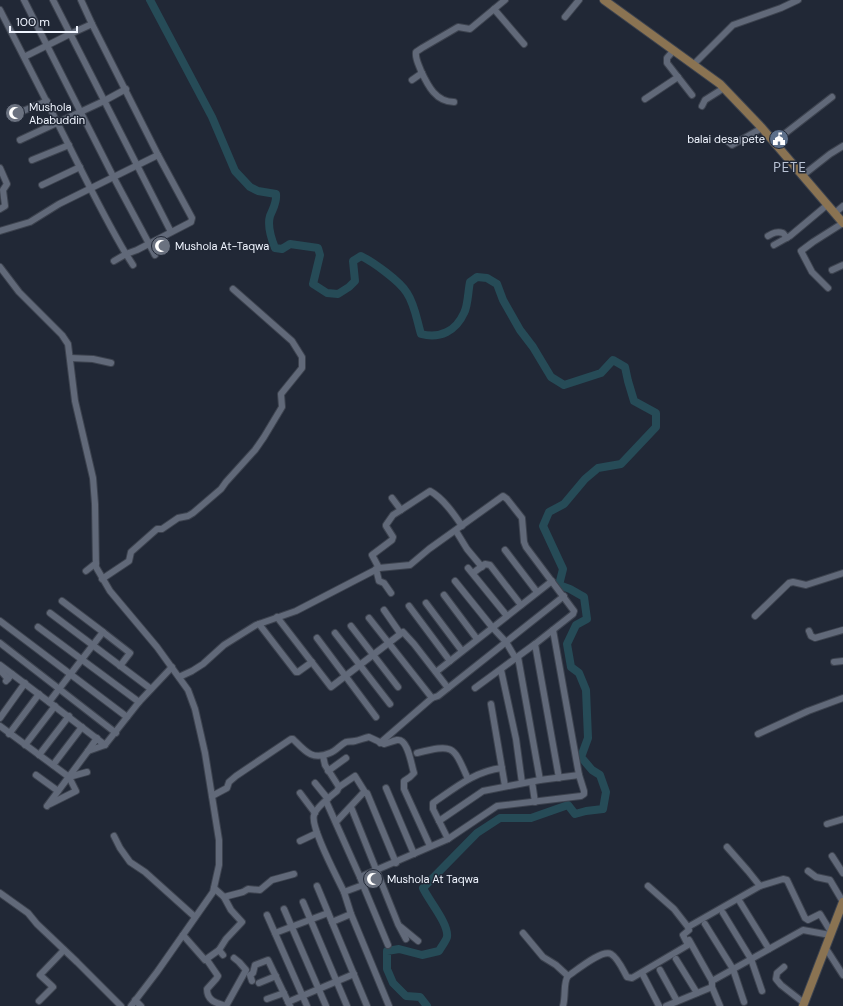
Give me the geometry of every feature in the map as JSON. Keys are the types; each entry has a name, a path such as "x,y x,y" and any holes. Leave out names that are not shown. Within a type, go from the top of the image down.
{"main road":[{"path":"604,0 694,64 724,88 762,128 843,223"},
{"path":"803,1004 843,902"}],"street":[{"path":"24,0 114,178 155,255"},
{"path":"53,0 136,166 171,232"},
{"path":"81,0 192,220 114,261"},
{"path":"454,102 446,102 436,95 431,89 422,73 416,57 416,52 457,27 470,29 505,0"},
{"path":"565,17 579,0"},
{"path":"694,64 733,25 781,8 798,0"},
{"path":"0,10 91,189 133,265"},
{"path":"494,10 524,44"},
{"path":"24,57 92,24"},
{"path":"674,50 666,61 692,95"},
{"path":"412,80 422,73"},
{"path":"645,99 678,77"},
{"path":"702,106 705,100 724,88"},
{"path":"20,140 104,101 126,89"},
{"path":"774,142 832,97"},
{"path":"10,116 47,101"},
{"path":"726,140 732,145 762,128"},
{"path":"32,160 69,145"},
{"path":"802,176 824,158 843,146"},
{"path":"0,231 30,222 59,204 158,155"},
{"path":"42,185 80,167"},
{"path":"0,168 7,184 3,190 5,206 0,209"},
{"path":"774,245 787,238 827,205"},
{"path":"835,213 843,206"},
{"path":"828,288 812,272 801,251 843,223"},
{"path":"768,236 780,232 787,238"},
{"path":"832,270 843,265"},
{"path":"0,267 19,292 66,339 68,344 75,401 93,478 96,563 98,571 110,592 157,647 188,690 195,709 205,753 218,825 220,854 214,888 210,897 130,1006"},
{"path":"102,579 130,561 131,552 157,529 162,529 178,518 188,516 193,513 221,489 255,450 264,437 282,407 281,394 302,368 302,357 292,341 233,289"},
{"path":"70,358 93,359 111,363"},
{"path":"391,593 384,583 379,581 372,555 392,540 393,537 386,526 393,515 430,491 450,510 462,526"},
{"path":"179,677 203,664 224,645 259,624 296,611 377,569 410,565 429,549 502,497 505,497 522,518 526,548 564,596 573,608 574,612 517,658 475,688"},
{"path":"392,498 400,510"},
{"path":"456,531 467,549 482,567"},
{"path":"505,550 537,592"},
{"path":"86,570 96,563"},
{"path":"473,574 485,564 490,565 521,605"},
{"path":"468,568 507,616"},
{"path":"755,616 789,583 793,582 806,585 843,573"},
{"path":"456,581 492,627 506,642 517,658 540,780"},
{"path":"436,672 462,650 552,581"},
{"path":"444,596 477,639"},
{"path":"380,743 432,698 438,696 564,596"},
{"path":"62,601 130,653 120,666"},
{"path":"426,603 462,650"},
{"path":"409,606 450,661"},
{"path":"384,610 400,633"},
{"path":"50,613 151,689"},
{"path":"277,617 331,686 403,632 448,688"},
{"path":"369,618 432,698"},
{"path":"0,621 127,717"},
{"path":"259,624 296,672 312,662"},
{"path":"351,626 398,687"},
{"path":"38,627 139,702"},
{"path":"360,877 396,863 448,839 498,806 581,796 584,794 579,775 553,630"},
{"path":"809,631 813,638 843,630"},
{"path":"49,702 103,632"},
{"path":"335,633 390,704"},
{"path":"316,638 376,717"},
{"path":"0,643 116,733"},
{"path":"535,644 559,778"},
{"path":"124,660 140,680"},
{"path":"834,662 843,661"},
{"path":"0,665 69,716 105,745"},
{"path":"88,751 105,745 139,702 172,667"},
{"path":"0,670 7,680 12,674"},
{"path":"501,670 518,753 522,784"},
{"path":"0,718 25,683"},
{"path":"10,734 39,694"},
{"path":"758,734 808,711 843,698"},
{"path":"491,704 505,786"},
{"path":"24,745 55,706"},
{"path":"39,755 69,716"},
{"path":"0,726 24,745 69,776 76,791 47,806 69,776 88,751 97,738"},
{"path":"53,766 82,727"},
{"path":"212,796 227,788 229,782 236,776 289,740 293,740 302,749 312,755 323,756 330,754 346,742 356,741 367,737 380,743 387,744 402,740 407,747 414,773 404,781 403,784 430,846"},
{"path":"418,753 441,747 449,748 458,756 468,779"},
{"path":"323,756 328,771 339,787"},
{"path":"328,771 346,758"},
{"path":"448,839 433,809 434,803 468,779 483,772 502,768"},
{"path":"69,776 87,772"},
{"path":"36,775 58,791"},
{"path":"439,821 483,791 540,780 579,775"},
{"path":"388,1006 351,914 344,892 317,833 314,820 315,813 337,791 339,787 355,776 365,792 368,794 396,863"},
{"path":"532,782 534,802"},
{"path":"315,783 327,800 388,945"},
{"path":"386,788 414,854"},
{"path":"336,822 365,792"},
{"path":"300,793 315,813"},
{"path":"351,807 398,924 406,939"},
{"path":"827,824 843,819"},
{"path":"300,842 317,833"},
{"path":"114,836 130,862 145,872 195,916"},
{"path":"727,847 760,886"},
{"path":"832,856 843,873"},
{"path":"808,872 816,877 830,880 843,902"},
{"path":"224,897 248,889 258,891 272,880 294,874"},
{"path":"563,1006 566,995 565,982 568,976 605,952 614,956 627,977 632,978 688,946 683,935 689,930 688,927 760,886 776,881 785,880 805,918 808,920 820,914 831,933"},
{"path":"344,892 363,885"},
{"path":"317,886 367,1006"},
{"path":"648,886 674,909 688,927"},
{"path":"207,960 221,952 226,939 242,922 231,910 224,897 214,888"},
{"path":"0,893 28,913 37,924 121,1006"},
{"path":"303,902 347,1006"},
{"path":"740,902 769,949"},
{"path":"284,909 320,989 326,1006"},
{"path":"275,933 292,928 328,913"},
{"path":"724,913 752,959 762,991"},
{"path":"332,922 351,914"},
{"path":"267,915 307,1006"},
{"path":"398,924 418,941"},
{"path":"705,924 732,969 744,1002"},
{"path":"666,1006 697,993 732,969 803,930 831,933"},
{"path":"524,933 543,957 556,965 568,976"},
{"path":"183,935 204,960 207,960 218,976 207,989 207,993 214,1002 226,1006 246,970 234,958"},
{"path":"688,938 712,984 720,1006"},
{"path":"825,947 843,975"},
{"path":"39,1001 53,987 40,974 64,950"},
{"path":"676,959 697,993"},
{"path":"252,981 250,976 253,973 255,965 266,960 270,961 289,1004 303,996 354,974"},
{"path":"784,967 777,973 776,979 803,1004"},
{"path":"660,970 677,1001"},
{"path":"643,975 659,1006"},
{"path":"259,983 276,976"},
{"path":"267,1000 284,994"},
{"path":"135,1000 141,1006"}],"waterway":[{"path":"150,0 212,117 235,171 250,187 258,191 276,194 269,224 275,248 282,249 290,244 318,248 320,255 313,284 327,293 338,294 355,281 353,261 361,256 386,272 404,288 416,313 421,334 435,335 452,329 461,319 466,306 470,282 477,277 487,278 497,284 503,300 520,330 533,347 551,377 564,385 601,373 613,360 625,367 634,401 656,413 656,427 621,464 598,468 585,479 564,504 549,512 543,526 563,569 559,585 584,597 587,619 576,625 567,644 571,667 579,673 586,690 588,738 581,757 592,770 600,775 606,792 603,809 575,814 568,805 531,818 500,818 477,833 423,888 445,926 447,937 439,951 422,955 399,949 387,951 387,969 393,983 406,996 420,997 427,1006"}],"place":[{"name":"Mushola Ababuddin","path":"15,113"},
{"name":"balai desa pete","path":"779,139"},
{"name":"Mushola At-Taqwa","path":"161,246"},
{"name":"Mushola At Taqwa","path":"373,879"}],"district":[{"name":"PETE","path":"790,167"}]}
